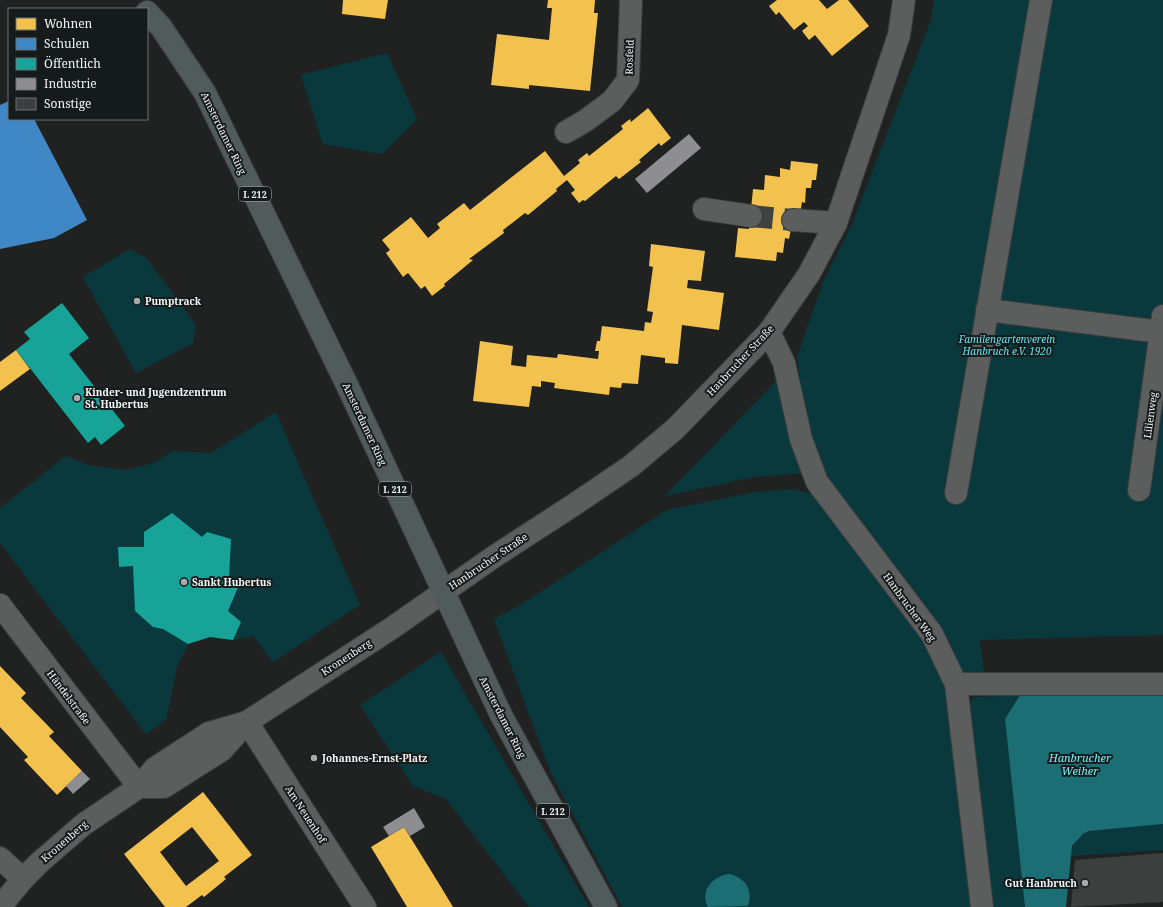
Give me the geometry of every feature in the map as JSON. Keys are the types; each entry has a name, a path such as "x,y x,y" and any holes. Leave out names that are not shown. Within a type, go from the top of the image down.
{"main road":[{"path":"136,0 143,8"},
{"name":"Amsterdamer Ring","path":"148,13 161,27 206,93 348,385 444,591 467,646 501,715 606,907"}],"street":[{"name":"Rosfeld","path":"566,132 585,121 612,101 628,80 631,0"},
{"name":"Hanbrucher Straße","path":"444,591 631,466 675,429 769,332 805,279 836,222 898,35 904,0"},
{"path":"956,493 986,310 1041,0"},
{"path":"704,209 751,216"},
{"path":"793,220 836,222"},
{"path":"986,310 1162,324"},
{"name":"Lilienweg","path":"1139,490 1158,390 1162,324"},
{"name":"Hanbrucher Weg","path":"769,332 784,363 801,439 817,482 932,634 956,684 982,907"},
{"name":"Kronenberg","path":"0,907 23,878 84,824 139,787 155,768 209,733 247,722 389,630 444,591"},
{"name":"Händelstraße","path":"0,605 139,787"},
{"path":"956,684 1163,684"},
{"name":"Am Neuenhof","path":"247,722 365,907"},
{"path":"0,858 23,878"}],"green space":[{"name":"Familengartenverein Hanbruch e.V. 1920","path":"934,0 1163,0 1163,635 980,640 985,682 961,682 821,478 808,438 797,357 823,282 852,224 931,20"},
{"path":"387,53 417,119 382,154 323,144 301,75"},
{"name":"Pumptrack","path":"130,249 146,258 196,325 193,343 136,373 83,277"},
{"path":"778,379 804,473 754,477 665,496"},
{"path":"276,412 360,605 273,662 253,636 233,640 210,637 188,644 177,667 166,720 146,734 0,543 0,508 66,456 88,465 125,470 154,463 172,451 211,453"},
{"path":"793,489 813,494 923,638 950,688 978,907 622,907 550,771 494,619 520,605 667,510 755,492"},
{"path":"441,652 589,907 529,907 446,799 413,786 360,705"},
{"path":"1163,690 1163,695 1029,695"},
{"path":"1020,695 1005,719 1025,907 986,907 965,709 975,697"},
{"path":"1163,824 1163,850 1071,856 1076,840 1089,831"}],"water":[{"name":"Hanbrucher Weiher","path":"1020,695 1163,695 1163,824 1089,831 1083,834 1072,846 1066,907 1025,907 1005,719"},
{"path":"729,874 740,878 747,886 750,895 748,906 708,907 705,895 709,885 723,875"}],"building: Wohnen":[{"path":"343,0 388,0 385,19 342,14"},
{"path":"548,0 595,0 594,13 598,13 590,91 529,85 529,89 491,85 497,34 549,40 552,8 547,8"},
{"path":"777,0 819,0 827,9 839,0 848,0 869,26 832,56 815,35 809,40 802,31 808,26 804,22 794,30 779,12 776,15 769,6"},
{"path":"648,108 671,138 661,146 659,143 639,160 641,162 619,179 616,176 585,201 583,200 579,203 571,193 575,190 567,180 556,189 557,191 528,215 525,213 503,230 504,233 469,259 473,260 432,296 425,286 421,289 408,273 403,277 386,253 390,250 382,240 411,217 428,238 440,228 437,224 464,203 470,210 545,151 564,176 580,163 578,160 587,153 589,156 623,129 621,126 630,119 631,122"},
{"path":"791,161 818,164 816,180 812,180 811,188 806,188 805,203 802,202 800,214 791,229 789,239 785,238 783,253 777,252 776,261 735,257 738,228 749,229 753,189 764,190 765,175 780,177 780,168 790,170"},
{"path":"651,244 705,251 701,281 688,280 687,288 724,293 719,330 682,325 678,364 665,363 665,358 641,355 638,384 622,383 621,388 610,387 609,395 554,388 555,383 541,381 541,387 532,386 529,407 473,401 480,341 513,346 511,365 526,367 527,355 557,358 558,354 598,359 599,351 595,351 597,341 600,341 602,326 644,331 645,322 651,323 653,312 647,311 653,267 649,266"},
{"path":"16,350 30,369 0,391 0,362"},
{"path":"0,666 26,693 21,698 54,732 49,736 82,771 57,795 24,760 28,757 0,727"},
{"path":"203,792 252,855 224,877 226,879 204,897 202,895 186,907 165,907 124,854","holes":["192,827 219,861 186,886 160,852"]},
{"path":"404,827 453,907 407,907 371,847"}],"building: Schulen":[{"path":"8,101 8,120 35,120 87,220 54,238 0,249 0,105"}],"building: Öffentlich":[{"name":"Kinder- und Jugendzentrum St. Hubertus","path":"62,303 89,338 69,354 125,426 101,445 95,437 88,443 16,350 30,339 24,332"},
{"name":"Sankt Hubertus","path":"172,513 202,537 207,532 231,539 229,578 239,585 228,611 241,622 233,640 210,637 188,644 163,629 153,627 135,611 133,566 119,567 118,547 144,547 144,532"}],"building: Industrie":[{"path":"689,134 701,148 647,193 635,179"},
{"path":"82,771 90,779 73,794 66,786"},
{"path":"414,808 425,827 410,836 404,827 389,836 383,827"}],"building: Sonstige":[{"path":"1163,853 1163,902 1071,907 1075,860"}],"tunnel":[{"path":"751,216 793,220"}],"place":[{"name":"Pumptrack","path":"137,301"},
{"name":"Kinder- und Jugendzentrum St. Hubertus","path":"77,398"},
{"name":"Sankt Hubertus","path":"184,582"},
{"name":"Johannes-Ernst-Platz","path":"314,758"},
{"name":"Gut Hanbruch","path":"1085,883"}]}
